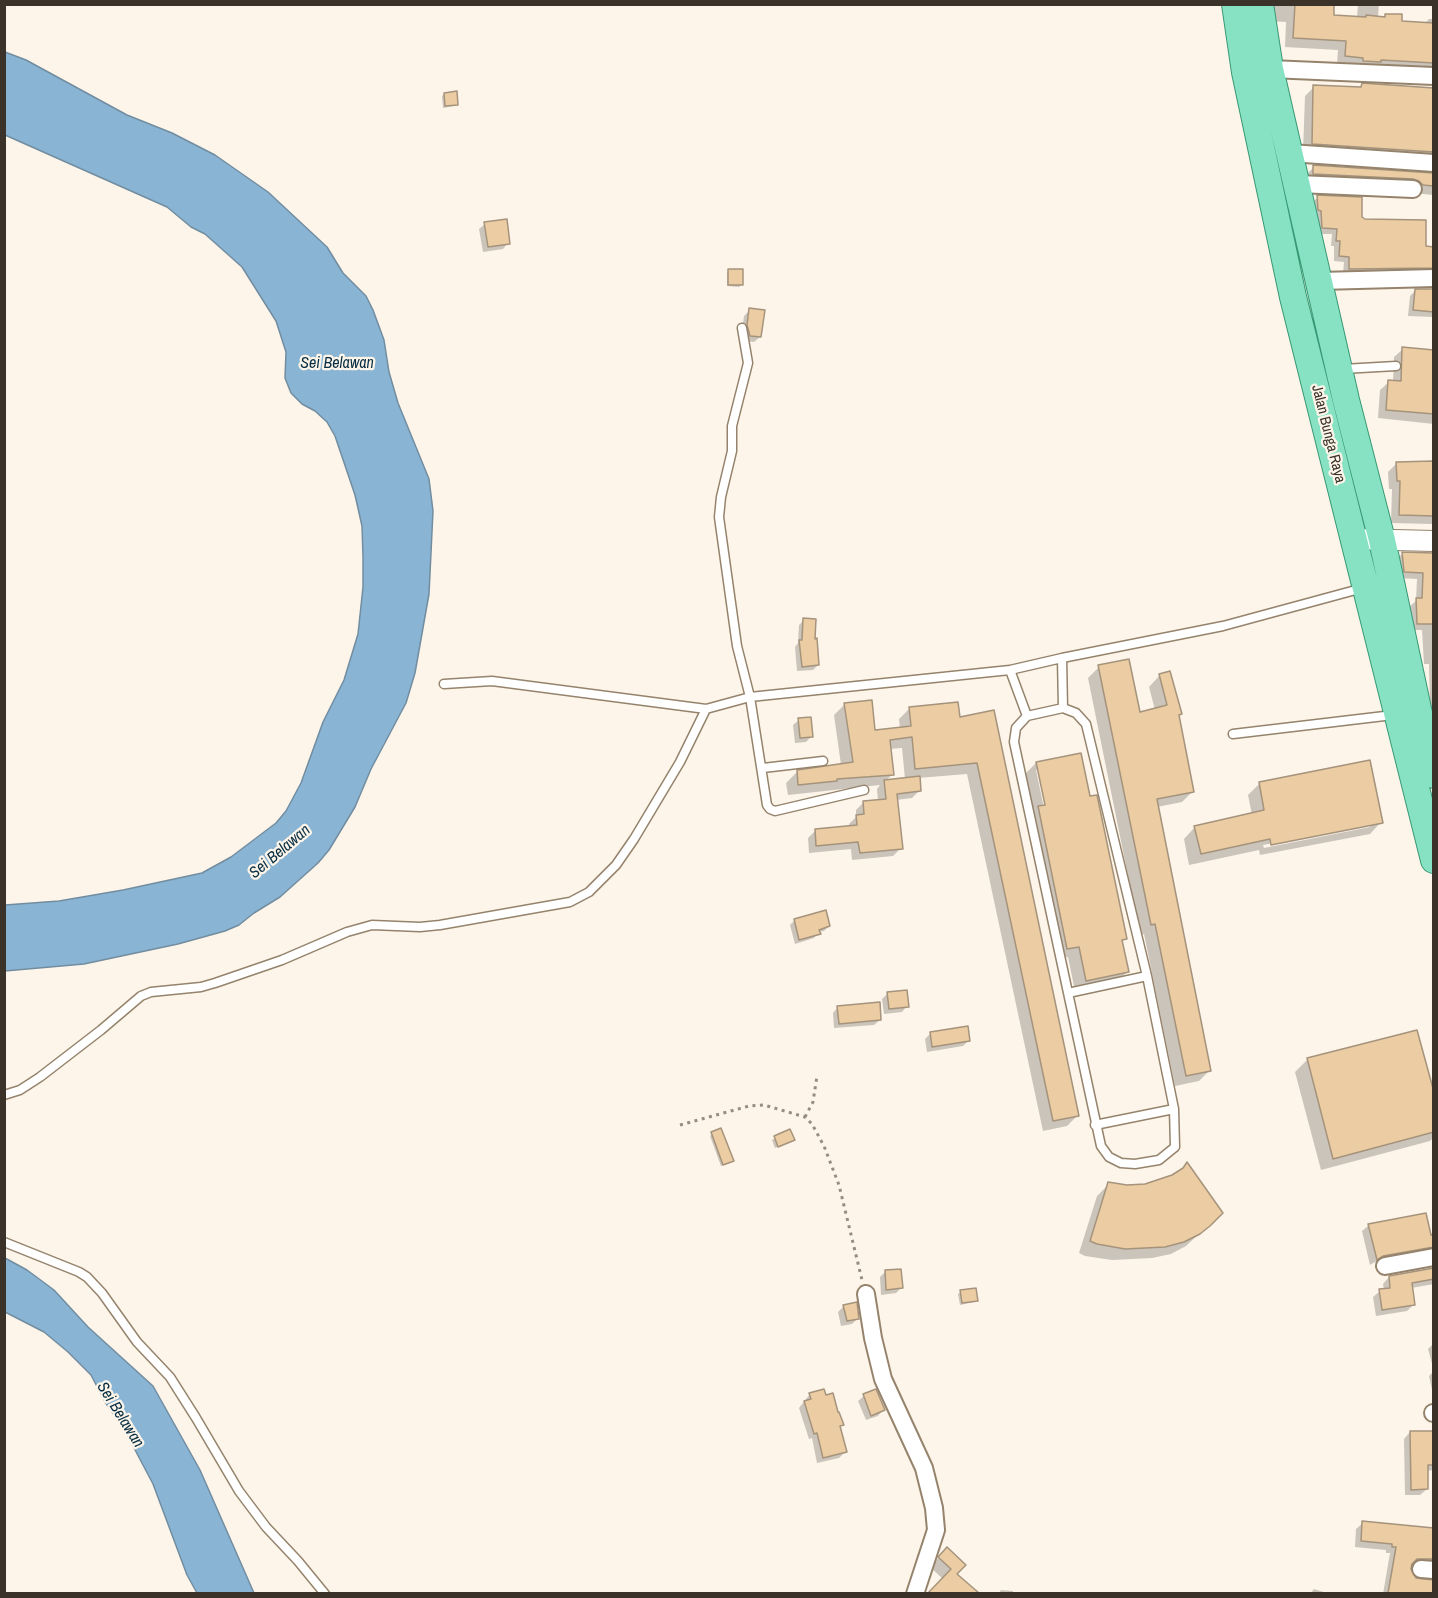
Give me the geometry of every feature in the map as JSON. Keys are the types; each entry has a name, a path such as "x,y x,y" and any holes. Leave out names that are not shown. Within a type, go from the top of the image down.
{"main road":[{"name":"Jalan Bunga Raya","path":"1235,4 1245,72 1262,154 1325,370 1382,540 1408,712 1434,860"},
{"name":"Jalan Bunga Raya","path":"1260,4 1270,69 1320,281 1325,370 1354,538 1366,588 1408,712 1434,775"}],"street":[{"path":"1270,69 1434,76"},
{"path":"1290,153 1434,163"},
{"path":"1298,184 1413,189"},
{"path":"1320,281 1434,278"},
{"path":"1354,538 1434,541"},
{"path":"1385,1266 1434,1257"},
{"path":"866,1294 883,1379 924,1468 934,1508 936,1530 915,1593"}],"lane":[{"path":"742,328 748,363 732,426 732,451 721,497 719,517 737,646 750,697 763,768 767,805 775,811 864,790"},
{"path":"1325,370 1396,366"},
{"path":"444,684 492,681 706,709 750,697 1010,670 1223,626 1366,588"},
{"path":"1062,658 1063,708"},
{"path":"1010,670 1027,716"},
{"path":"1063,708 1076,713 1086,724 1147,976 1174,1109 1175,1147 1159,1160 1135,1164 1121,1162 1109,1157 1101,1146 1014,742 1016,728 1027,716 1063,708"},
{"path":"4,1095 20,1090 40,1077 141,996 151,992 201,987 215,983 282,960 347,932 372,925 420,927 440,924 570,902 589,892 616,864 634,839 680,762 706,709"},
{"path":"1233,734 1408,712"},
{"path":"763,768 823,761"},
{"path":"1068,993 1147,976"},
{"path":"1095,1125 1174,1109"},
{"path":"4,1242 71,1269 87,1277 98,1288 136,1342 170,1377 239,1491 266,1527 325,1593"}],"path":[{"path":"805,1117 813,1102 818,1076"},
{"path":"680,1125 749,1106 764,1105 805,1117 812,1124 824,1146 839,1185 866,1294"}],"water":[{"name":"Sei Belawan","path":"5,52 26,60 127,115 172,133 215,155 268,192 327,247 343,273 366,296 373,310 384,340 389,372 398,403 429,479 433,511 429,594 415,673 406,703 371,769 355,807 329,850 318,863 280,897 239,925 225,931 178,944 84,964 5,971 5,905 59,901 202,873 231,857 276,823 286,811 301,783 323,722 344,680 358,634 363,587 363,556 362,526 355,495 335,436 327,422 291,393 285,378 286,352 276,321 242,267 205,234 191,227 167,207 5,135"},
{"name":"Sei Belawan","path":"5,1258 27,1270 54,1290 88,1327 153,1386 200,1470 254,1593 197,1593 187,1575 153,1484 124,1429 105,1402 91,1375 44,1332 5,1312"}],"building":[{"path":"1295,4 1334,4 1334,15 1385,17 1385,14 1402,14 1402,21 1434,23 1434,63 1363,61 1363,58 1345,56 1346,41 1293,38"},
{"path":"1362,83 1434,88 1434,152 1312,144 1313,85 1361,87"},
{"path":"457,91 458,105 445,106 444,93"},
{"path":"1313,165 1434,173 1434,186 1423,185 1413,179 1313,174"},
{"path":"1317,195 1362,197 1362,217 1365,219 1426,220 1426,246 1434,247 1434,268 1349,269 1349,257 1339,256 1340,241 1336,241 1337,229 1322,228"},
{"path":"507,219 510,244 488,247 484,222"},
{"path":"728,269 743,269 743,285 728,285"},
{"path":"1415,289 1434,289 1434,312 1413,310"},
{"path":"749,308 765,310 761,337 750,336 747,325"},
{"path":"1402,347 1434,350 1434,414 1386,410 1388,380 1401,381"},
{"path":"1434,461 1434,516 1399,515 1400,481 1397,481 1396,462"},
{"path":"1402,552 1434,553 1434,624 1417,624 1416,598 1422,598 1423,573 1404,572"},
{"path":"803,618 816,619 815,639 817,638 819,665 802,667 799,640 802,640"},
{"path":"1129,659 1140,712 1167,705 1159,674 1170,671 1182,714 1179,715 1194,792 1157,799 1211,1071 1186,1076 1155,924 1151,925 1098,665"},
{"path":"872,700 875,730 911,726 909,707 958,702 960,717 994,710 1079,1116 1053,1121 977,763 915,769 912,737 890,740 894,775 837,779 837,781 798,785 797,770 853,762 844,703"},
{"path":"811,717 813,737 800,738 798,718"},
{"path":"1081,753 1090,796 1097,795 1127,939 1122,940 1129,972 1086,981 1079,947 1067,949 1038,806 1045,805 1036,762"},
{"path":"1370,760 1383,823 1271,845 1270,839 1201,854 1194,826 1264,810 1259,782"},
{"path":"920,776 921,791 897,794 903,849 860,853 858,842 816,846 815,829 857,825 856,815 864,814 863,801 886,799 884,780"},
{"path":"826,910 830,926 819,930 821,934 799,940 794,919"},
{"path":"907,990 909,1007 889,1009 887,992"},
{"path":"880,1002 881,1020 839,1024 837,1006"},
{"path":"968,1026 970,1041 932,1047 930,1032"},
{"path":"1417,1030 1434,1092 1434,1132 1333,1159 1307,1058"},
{"path":"721,1128 734,1161 723,1165 711,1132"},
{"path":"790,1129 795,1140 778,1147 774,1136"},
{"path":"1187,1162 1223,1213 1210,1226 1184,1242 1165,1247 1125,1249 1090,1241 1108,1182 1127,1185 1145,1184 1172,1175 1183,1168"},
{"path":"1426,1213 1431,1235 1434,1234 1434,1247 1383,1256 1377,1260 1368,1224"},
{"path":"1434,1268 1434,1279 1412,1283 1415,1305 1382,1310 1379,1289 1390,1288 1389,1276"},
{"path":"901,1269 903,1288 886,1290 885,1270"},
{"path":"976,1288 978,1301 962,1303 960,1290"},
{"path":"857,1302 859,1319 847,1321 843,1305"},
{"path":"824,1389 826,1395 833,1393 844,1425 840,1426 847,1452 823,1458 817,1433 814,1434 804,1401 811,1399 809,1393"},
{"path":"876,1389 885,1410 871,1416 863,1394"},
{"path":"1410,1431 1434,1431 1434,1465 1428,1465 1428,1489 1411,1490"},
{"path":"1362,1521 1434,1528 1434,1559 1417,1559 1411,1569 1416,1578 1434,1580 1434,1593 1388,1593 1396,1547 1392,1547 1392,1544 1361,1541"},
{"path":"947,1547 966,1565 957,1574 979,1593 928,1593 951,1569 938,1557"}]}
